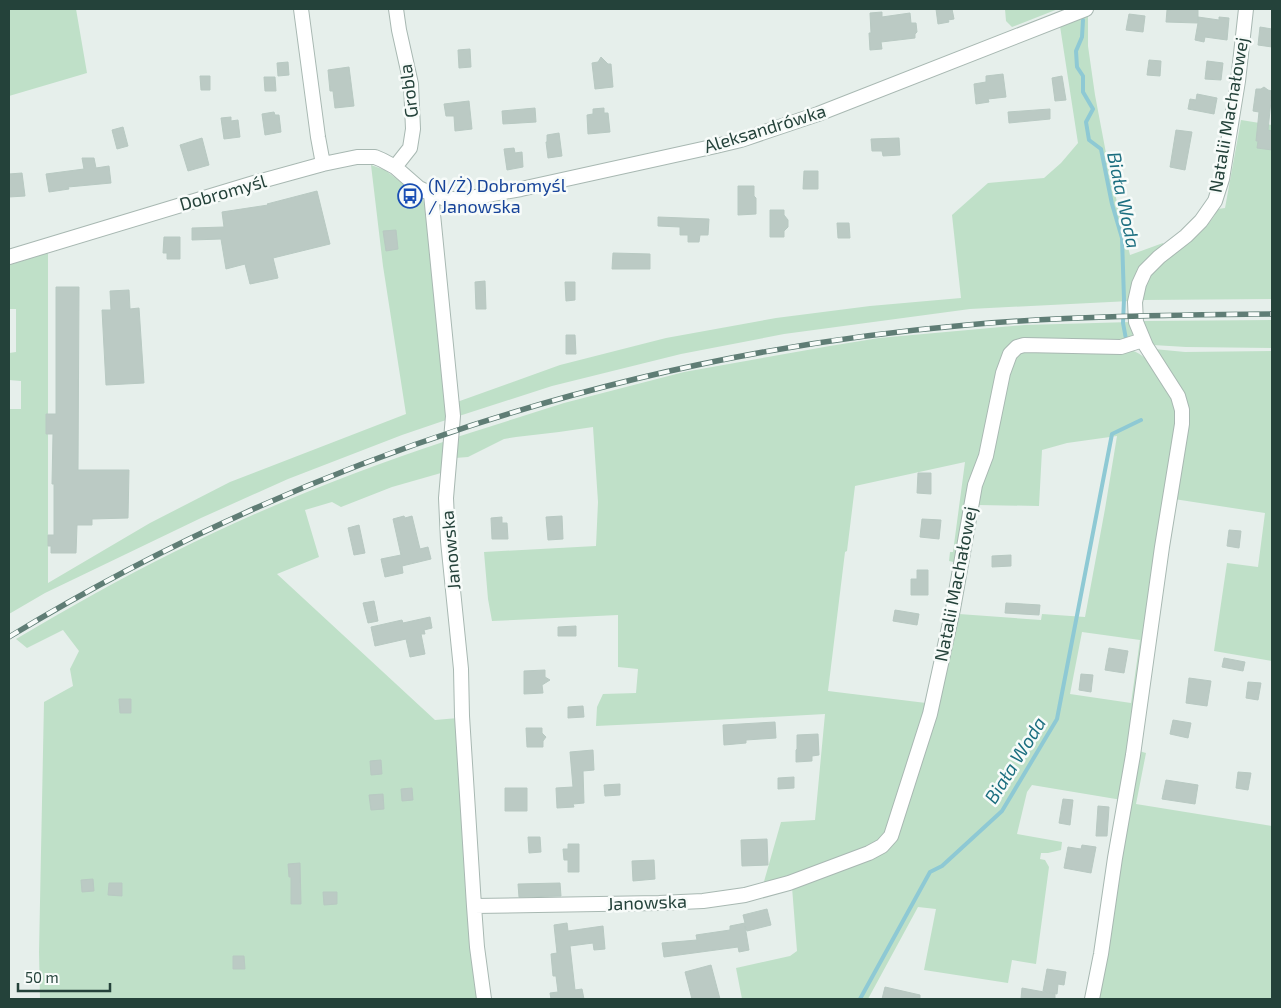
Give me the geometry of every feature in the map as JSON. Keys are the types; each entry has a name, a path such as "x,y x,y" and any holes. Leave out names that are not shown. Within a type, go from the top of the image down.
{"street":[{"path":"301,9 323,164"},
{"name":"Grobla","path":"395,167 410,148 413,129 411,84 396,9"},
{"name":"Aleksandrówka","path":"431,194 439,198 456,199 521,190 741,140 818,114 1086,9"},
{"name":"Natalii Machałowej","path":"1092,999 1133,755 1162,547 1182,424 1182,410 1178,396 1143,340 1136,322 1135,302 1139,284 1145,271 1159,257 1186,236 1201,221 1215,202 1222,179 1238,81 1246,9"},
{"name":"Dobromyśl","path":"9,257 254,183 323,164 363,156 375,157 395,167 420,188 431,194"},
{"name":"Janowska","path":"431,194 452,416 446,498 448,542 462,669 462,716 474,906 484,999"},
{"name":"Natalii Machałowej","path":"788,883 869,854 882,846 891,836 930,714 953,609 975,485 986,456 1003,373 1010,354 1017,347 1024,345 1121,348 1143,340"},
{"name":"Janowska","path":"474,906 614,905 702,901 745,895 788,883"}],"green space":[{"path":"9,9 76,9 87,73 9,96"},
{"path":"1005,9 1058,9 1012,27 1006,21"},
{"path":"1088,15 1088,46 1095,95 1109,169 1130,255 1163,243 1164,245 1130,301 970,309 784,334 681,354 552,386 459,416 457,402 560,365 666,338 776,318 870,306 961,298 952,215 988,183 1044,178 1061,163 1078,143 1060,26"},
{"path":"1241,120 1272,125 1272,299 1143,300 1145,285 1159,265 1200,232 1211,221 1218,209 1225,208"},
{"path":"371,165 385,170 423,199 446,420 288,479 201,518 45,593 9,614 9,409 21,409 21,381 9,380 9,353 16,352 16,309 9,309 9,265 48,253 48,583 150,523 230,482 406,414 383,266"},
{"path":"1272,320 1272,348 1153,345 1142,321"},
{"path":"1131,322 1133,334 1130,340 1008,350 927,713 888,835 880,843 763,885 781,822 815,820 825,714 596,726 597,707 603,694 636,693 638,669 618,667 618,615 492,621 484,552 596,546 598,502 593,427 504,439 468,457 455,458 457,437 564,403 684,372 879,338 1025,325","holes":["965,462 953,552 950,552 949,561 953,562 953,575 926,703 828,691 855,486"]},
{"path":"1154,349 1185,352 1272,351 1272,661 1214,651 1227,563 1258,567 1265,513 1174,499 1187,421"},
{"path":"1131,350 1140,354 1154,367 1166,384 1178,411 1122,800 1032,785 1027,792 1017,834 1062,842 1061,850 1041,853 1040,859 1045,860 1049,867 1036,964 1012,960 1008,983 924,970 936,909 918,907 868,999 742,999 736,968 790,956 797,951 792,887 894,839 978,487 1013,356 1020,351","holes":["1117,436 1085,617 1042,614 1041,620 959,614 978,505 1039,506 1042,450 1067,443","1082,632 1140,640 1131,703 1070,694"]},
{"path":"446,441 441,473 392,487 341,507 332,502 305,510 319,557 277,574 435,720 458,718 477,999 40,999 39,952 44,702 73,686 70,669 79,651 63,630 27,648 16,639 132,573 239,521 341,478"},
{"path":"1139,751 1146,753 1136,804 1272,826 1272,999 1097,999"}],"building":[{"path":"936,9 952,9 954,19 938,24"},
{"path":"1198,9 1198,17 1219,20 1219,17 1229,18 1227,40 1205,37 1204,42 1195,40 1198,23 1166,22 1167,10"},
{"path":"882,12 882,17 910,13 911,23 916,23 917,32 915,38 881,42 882,49 870,50 870,13"},
{"path":"1129,14 1145,16 1143,32 1126,30"},
{"path":"1260,27 1272,29 1272,47 1258,45"},
{"path":"470,49 471,67 459,68 458,50"},
{"path":"601,57 608,64 611,64 613,87 595,89 592,63 598,62"},
{"path":"1149,60 1161,61 1160,76 1147,75"},
{"path":"1207,61 1223,63 1221,80 1205,79"},
{"path":"288,62 289,75 278,76 277,63"},
{"path":"349,67 354,106 335,108 333,91 330,91 328,70"},
{"path":"1003,74 1006,97 988,99 989,102 976,104 974,84 986,82 986,76"},
{"path":"200,76 210,76 210,90 201,90"},
{"path":"1062,76 1066,100 1055,101 1052,78"},
{"path":"264,77 275,77 276,91 265,91"},
{"path":"1264,87 1272,91 1268,130 1272,131 1272,150 1257,148 1258,141 1256,141 1259,112 1253,111 1256,89"},
{"path":"1197,94 1217,98 1214,114 1188,109 1190,99 1196,100"},
{"path":"469,101 472,129 455,131 454,116 446,116 444,104"},
{"path":"535,108 536,122 503,124 502,111"},
{"path":"604,108 604,113 608,113 610,132 588,134 587,115 593,114 593,109"},
{"path":"1050,109 1050,119 1009,123 1008,112"},
{"path":"274,112 275,115 279,115 281,132 265,135 262,114"},
{"path":"231,117 231,121 238,120 240,137 224,139 221,118"},
{"path":"123,127 128,146 117,149 112,130"},
{"path":"1176,130 1192,132 1185,170 1170,167"},
{"path":"559,133 562,156 548,158 547,135"},
{"path":"202,138 209,165 188,171 180,145"},
{"path":"899,138 900,155 883,156 882,151 872,151 871,139"},
{"path":"514,148 515,153 522,152 523,167 507,170 504,149"},
{"path":"82,158 94,158 96,168 109,166 111,183 68,187 69,189 49,192 46,174 84,169"},
{"path":"804,171 818,171 818,189 803,189"},
{"path":"22,173 25,196 9,197 9,174"},
{"path":"738,186 754,186 756,214 738,215"},
{"path":"317,191 330,244 273,258 278,278 250,284 245,264 226,269 221,239 192,240 192,228 224,227 222,212 268,205"},
{"path":"770,210 784,210 784,215 788,220 788,227 784,231 784,237 770,237"},
{"path":"658,217 709,219 708,235 700,235 699,242 688,242 688,235 680,235 680,227 658,226"},
{"path":"837,223 849,223 850,238 838,238"},
{"path":"396,230 398,249 386,251 383,231"},
{"path":"164,237 180,237 180,259 167,259 167,253 163,253"},
{"path":"613,253 650,254 650,269 612,269"},
{"path":"485,281 486,309 476,309 475,282"},
{"path":"565,282 575,282 575,300 566,301"},
{"path":"56,287 79,287 78,470 129,470 128,518 92,519 92,525 77,525 76,553 51,553 51,546 48,546 48,535 54,535 54,484 52,484 53,434 46,434 46,414 56,414"},
{"path":"129,290 130,309 139,308 144,383 106,385 102,310 111,310 110,291"},
{"path":"566,335 575,335 576,354 566,354"},
{"path":"918,473 931,473 931,494 917,493"},
{"path":"404,516 405,518 412,516 420,549 428,547 431,559 402,566 403,573 385,577 381,559 401,555 393,519"},
{"path":"562,516 563,539 548,540 546,517"},
{"path":"502,517 502,523 507,523 508,539 492,539 491,518"},
{"path":"922,519 941,520 939,539 920,537"},
{"path":"359,525 365,553 354,555 348,528"},
{"path":"1229,530 1241,531 1239,548 1227,546"},
{"path":"1011,555 1011,566 992,567 992,556"},
{"path":"917,570 928,570 928,595 911,595 911,579 917,579"},
{"path":"374,601 378,621 368,623 363,603"},
{"path":"1006,603 1040,605 1039,615 1005,613"},
{"path":"895,610 919,614 917,625 893,621"},
{"path":"430,617 432,628 424,630 425,634 421,634 425,654 410,657 406,639 375,646 371,627 402,620 403,623"},
{"path":"576,626 576,636 558,636 558,627"},
{"path":"1109,648 1128,651 1124,673 1105,670"},
{"path":"1224,658 1245,662 1243,671 1222,667"},
{"path":"545,670 545,677 550,680 542,685 543,693 524,694 524,671"},
{"path":"1081,674 1093,675 1091,692 1079,690"},
{"path":"1189,678 1211,681 1207,706 1186,703"},
{"path":"1248,682 1261,683 1258,700 1246,698"},
{"path":"119,699 131,699 131,713 120,713"},
{"path":"583,706 584,717 568,718 568,707"},
{"path":"1173,720 1191,723 1188,738 1170,734"},
{"path":"775,722 776,738 746,740 746,743 724,745 723,725"},
{"path":"526,728 542,728 542,733 546,737 543,741 543,747 527,747"},
{"path":"818,734 819,755 812,756 812,761 796,762 797,735"},
{"path":"593,750 594,770 583,771 584,803 573,804 574,807 557,808 556,788 573,787 570,752"},
{"path":"381,760 382,774 371,775 370,761"},
{"path":"1238,772 1251,773 1248,790 1236,788"},
{"path":"794,777 794,788 778,789 778,778"},
{"path":"1166,780 1198,785 1195,804 1162,799"},
{"path":"620,784 620,795 605,796 604,785"},
{"path":"412,788 413,800 402,801 401,789"},
{"path":"505,788 527,788 527,811 505,811"},
{"path":"383,794 384,809 371,810 369,795"},
{"path":"1063,799 1073,800 1070,825 1059,823"},
{"path":"1098,806 1109,807 1107,836 1096,836"},
{"path":"528,837 540,837 541,852 529,853"},
{"path":"767,839 768,865 742,866 741,840"},
{"path":"568,844 579,844 579,872 568,872 568,860 564,860 563,849 568,849"},
{"path":"1082,845 1096,847 1091,873 1064,868 1068,847 1081,849"},
{"path":"654,860 655,879 633,881 632,861"},
{"path":"300,863 301,904 291,904 291,877 289,877 288,864"},
{"path":"93,879 94,891 82,892 81,880"},
{"path":"109,883 122,883 122,896 108,895"},
{"path":"560,883 561,896 519,897 518,884"},
{"path":"323,892 337,892 337,904 324,905"},
{"path":"767,909 771,925 747,931 745,926 749,950 739,952 738,947 664,957 662,943 697,940 696,935 730,930 730,926 745,923 743,915"},
{"path":"567,923 568,931 603,926 605,949 594,950 593,943 570,946 575,990 582,989 584,999 551,999 550,993 558,992 556,976 553,976 551,954 557,953 554,925"},
{"path":"233,956 244,956 245,969 233,969"},
{"path":"711,965 720,999 692,999 685,972"},
{"path":"1047,969 1066,972 1064,985 1058,984 1057,994 1043,991"},
{"path":"885,987 920,995 920,999 882,999"},
{"path":"1022,988 1055,994 1055,999 1021,999"}],"waterway":[{"name":"Biała Woda","path":"1083,20 1082,37 1076,51 1077,67 1083,76 1083,92 1093,109 1086,122 1089,140 1101,149 1112,204 1122,238 1123,323 1126,339"},
{"name":"Biała Woda","path":"860,999 930,872 942,866 1002,811 1057,719 1112,434 1141,420"}],"railway":[{"path":"9,637 120,574 233,518 350,469 470,426 592,390 716,361 841,340 967,325 1081,318 1272,314"}],"place":[{"name":"(N/Ż) Dobromyśl / Janowska","path":"410,196"}]}
